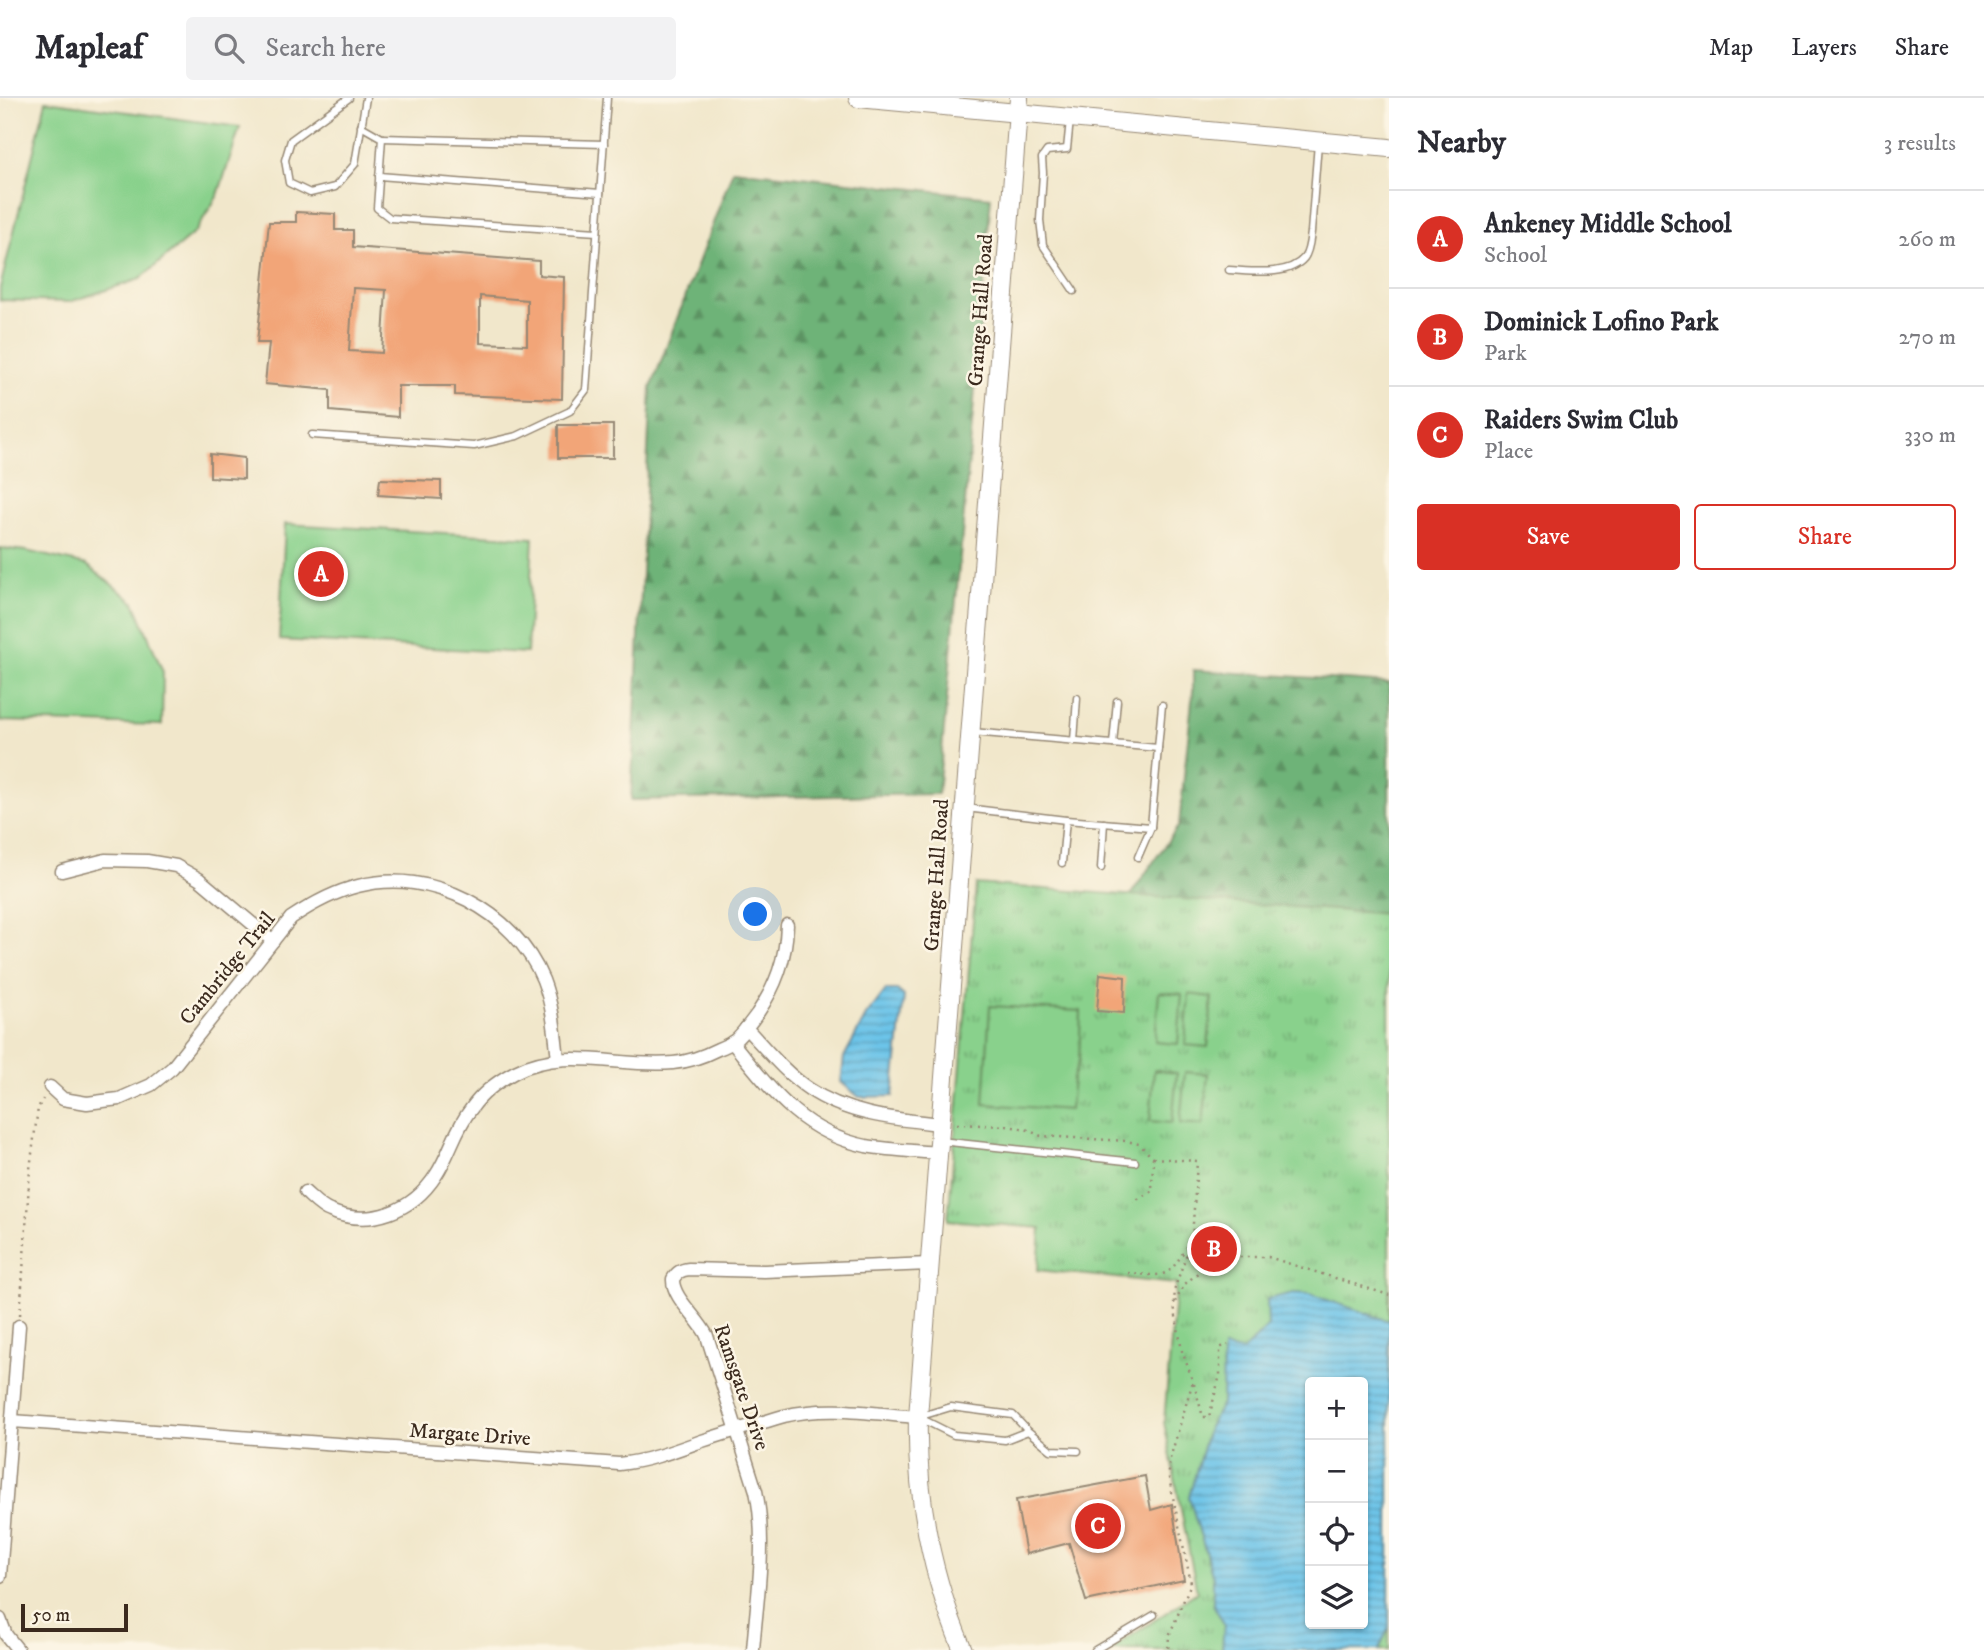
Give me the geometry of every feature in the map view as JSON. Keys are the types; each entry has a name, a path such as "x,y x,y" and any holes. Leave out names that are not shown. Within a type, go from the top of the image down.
{"street":[{"path":"858,98 1018,105 1070,118 1389,148"},
{"name":"Grange Hall Road","path":"963,1650 944,1602 925,1525 918,1470 918,1417 1018,105"},
{"path":"62,871 105,860 148,861 176,866 200,879 273,941"},
{"name":"Cambridge Trail","path":"50,1087 63,1098 87,1103 119,1098 151,1085 172,1068 291,918 335,893 384,882 435,887 459,895 501,922 532,959 543,979 551,1003 558,1059"},
{"path":"305,1192 328,1211 364,1219 395,1211 415,1198 435,1176 462,1122 484,1094 519,1070 558,1059 675,1063 709,1054 732,1042 746,1028 776,983 785,955 787,925"},
{"path":"746,1028 783,1067 809,1089 836,1104 880,1116 938,1139"},
{"path":"732,1042 783,1102 821,1131 866,1146 938,1139"},
{"name":"Ramsgate Drive","path":"753,1650 762,1526 756,1491 707,1336 675,1292 673,1279 677,1273 689,1269 764,1271 929,1264"},
{"path":"0,1576 19,1326"},
{"name":"Margate Drive","path":"12,1421 619,1464 647,1460 785,1416 806,1412 918,1417"},
{"path":"0,1619 6,1635 18,1650"}],"lane":[{"path":"349,98 290,140 285,160 289,183 310,193 335,187 355,164 366,98"},
{"path":"312,435 474,446 517,436 570,411 586,390 607,98"},
{"path":"1070,118 1067,149 1047,151 1042,158 1040,220 1043,244 1074,290"},
{"path":"361,126 382,138 604,144"},
{"path":"382,138 377,208 390,218 597,232"},
{"path":"1229,270 1277,270 1293,267 1305,258 1311,232 1318,141"},
{"path":"379,176 600,193"},
{"path":"1074,741 1077,698"},
{"path":"1113,744 1117,701"},
{"path":"1138,857 1151,827 1162,705"},
{"path":"970,732 1157,748"},
{"path":"965,808 1151,827"},
{"path":"1062,863 1066,820"},
{"path":"1101,868 1104,823"},
{"path":"938,1139 1135,1162"},
{"path":"918,1417 951,1407 1013,1415 1028,1432 1051,1450 1078,1451"},
{"path":"918,1417 954,1435 1005,1440 1028,1432"},
{"path":"1095,1650 1154,1615"}],"path":[{"path":"19,1326 36,1121 38,1108 50,1087"},
{"path":"1153,1158 1196,1161 1192,1239 1175,1287 1174,1305 1182,1351 1194,1381 1203,1417 1209,1417 1220,1375 1220,1348 1228,1344"},
{"path":"1128,1273 1160,1276 1169,1272 1192,1239"},
{"path":"1174,1305 1185,1284 1208,1264 1230,1257 1268,1257 1389,1295"},
{"path":"1168,1650 1169,1636 1191,1583 1169,1478 1169,1462 1194,1381"}],"green space":[{"path":"46,101 240,127 218,195 195,232 140,279 69,302 0,300 0,288"},
{"path":"733,170 991,197 938,794 631,800 651,388"},
{"path":"285,524 533,538 527,653 279,640"},
{"path":"0,548 87,565 134,602 163,672 162,725 0,721"},
{"path":"1193,670 1389,683 1389,1187 1127,900 1179,825"},
{"path":"976,884 1389,914 1389,1650 1110,1650 1197,1592 1164,1422 1176,1284 1038,1270 1041,1228 948,1220"},
{"path":"1159,992 1182,994 1178,1044 1155,1042"},
{"path":"1189,994 1212,997 1208,1047 1185,1045"},
{"path":"990,1006 1081,1011 1079,1061 1073,1078 1070,1110 984,1104"},
{"path":"1154,1070 1177,1073 1172,1123 1150,1121"},
{"path":"1185,1072 1208,1074 1203,1125 1180,1123"}],"water":[{"path":"886,990 897,990 904,996 893,1096 859,1097 841,1082 844,1057 866,1016"},
{"path":"1294,1293 1310,1294 1389,1321 1389,1627 1379,1650 1222,1650 1224,1624 1213,1604 1213,1577 1189,1497 1208,1429 1222,1403 1223,1348 1243,1351 1268,1326 1267,1299"}],"building":[{"path":"296,212 335,214 335,230 353,230 353,247 539,261 539,275 564,277 562,399 455,395 455,386 398,386 398,417 330,411 330,390 265,384 269,343 257,343 269,222 296,222","holes":["353,288 386,290 382,353 349,351","480,296 527,300 527,345 480,343"]},
{"path":"558,425 613,425 613,458 558,458"},
{"path":"210,454 244,458 244,479 210,477"},
{"path":"380,479 441,481 441,499 378,495"},
{"path":"1100,974 1125,977 1124,1013 1097,1011"},
{"path":"1145,1476 1151,1510 1172,1504 1184,1580 1086,1601 1069,1543 1026,1554 1016,1500"}],"place":[{"name":"Ankeney Middle School","path":"321,574"},
{"name":"Dominick Lofino Park","path":"1214,1249"},
{"name":"Raiders Swim Club","path":"1098,1526"}]}
